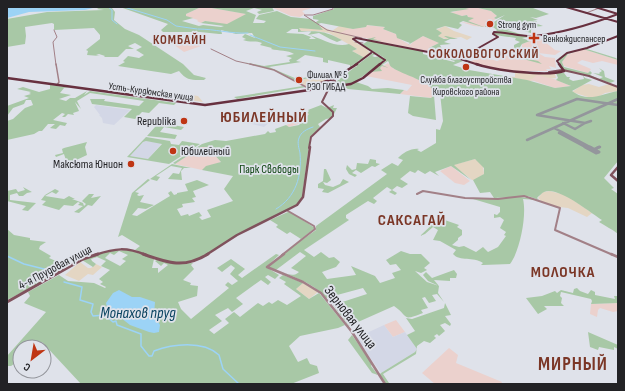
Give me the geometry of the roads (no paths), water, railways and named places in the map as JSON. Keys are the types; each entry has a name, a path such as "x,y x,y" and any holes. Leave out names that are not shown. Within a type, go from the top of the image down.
{"main road":[{"path":"566,7 618,22"},
{"path":"595,7 618,14"},
{"path":"459,59 499,37 493,33 507,32 533,36 590,25 618,14"},
{"path":"563,71 557,61 559,57 590,48 618,36"},
{"path":"375,53 363,44 355,42 354,37 459,59 487,68 519,72 563,71 578,73 618,87"},
{"path":"363,44 366,41 375,41"},
{"path":"369,49 371,53 375,53"},
{"name":"Усть-Курдюмская улица","path":"7,78 197,105 319,86 354,67 371,53"},
{"name":"Усть-Курдюмская улица","path":"292,91 319,86 329,87 351,84 363,78 384,61 383,57 375,53"},
{"path":"329,87 335,81 330,80"},
{"name":"4-я Прудовая улица","path":"7,302 81,260 113,249 130,249 156,259 173,263 193,262 237,235 288,211 297,205 303,197 311,137 334,116 322,102 329,87"},
{"path":"618,166 612,174 612,177 618,181"}],"street":[{"path":"333,7 333,9 327,12 312,16 304,15 326,29 354,37"},
{"path":"587,13 600,8"},
{"path":"54,30 57,37 53,42 59,82 56,86"},
{"path":"362,38 367,39 366,41"},
{"path":"211,49 236,61 274,70 308,88"},
{"path":"416,194 422,191 466,198 484,199 528,197 560,208 555,230 618,257"},
{"name":"Зерновая улица","path":"288,211 316,228 267,265 270,269 298,280 321,293 352,332 385,384"}],"water":[{"path":"7,7 97,7 85,10 29,12 7,18"},
{"name":"Монахов пруд","path":"119,290 132,297 140,297 155,302 154,315 160,325 159,332 149,332 130,325 107,307 106,303 113,293"}],"waterway":[{"path":"108,7 112,10 112,20 117,24"},
{"path":"124,7 167,20 176,26 197,29"},
{"path":"198,29 248,33"},
{"path":"250,35 280,47 315,51"},
{"path":"276,209 283,204 293,192 299,178 300,170 298,140 303,132 313,127"},
{"path":"7,256 24,264 56,272"},
{"path":"64,282 82,287 80,300 93,304 91,312 93,316 105,315 113,322 116,321 117,325 141,334 141,346 149,356 152,356 154,351 178,345 196,345 205,347 219,355 223,369 239,384"}],"place":[{"name":"Strong gym","path":"490,24"},
{"name":"Венкождиспансер","path":"534,38"},
{"name":"Служба благоустройства Кировского района","path":"466,67"},
{"name":"Филиал № 5 РЭО ГИБДД","path":"299,80"},
{"name":"Republika","path":"184,121"},
{"name":"Юбилейный","path":"173,151"},
{"name":"Максюта Юнион","path":"131,164"}],"district":[{"name":"КОМБАЙН","path":"180,39"},
{"name":"СОКОЛОВОГОРСКИЙ","path":"484,53"},
{"name":"ЮБИЛЕЙНЫЙ","path":"264,116"},
{"name":"САКСАГАЙ","path":"412,219"},
{"name":"МОЛОЧКА","path":"563,271"},
{"name":"МИРНЫЙ","path":"573,363"}],"park label":[{"name":"Парк Свободы","path":"269,169"}]}
